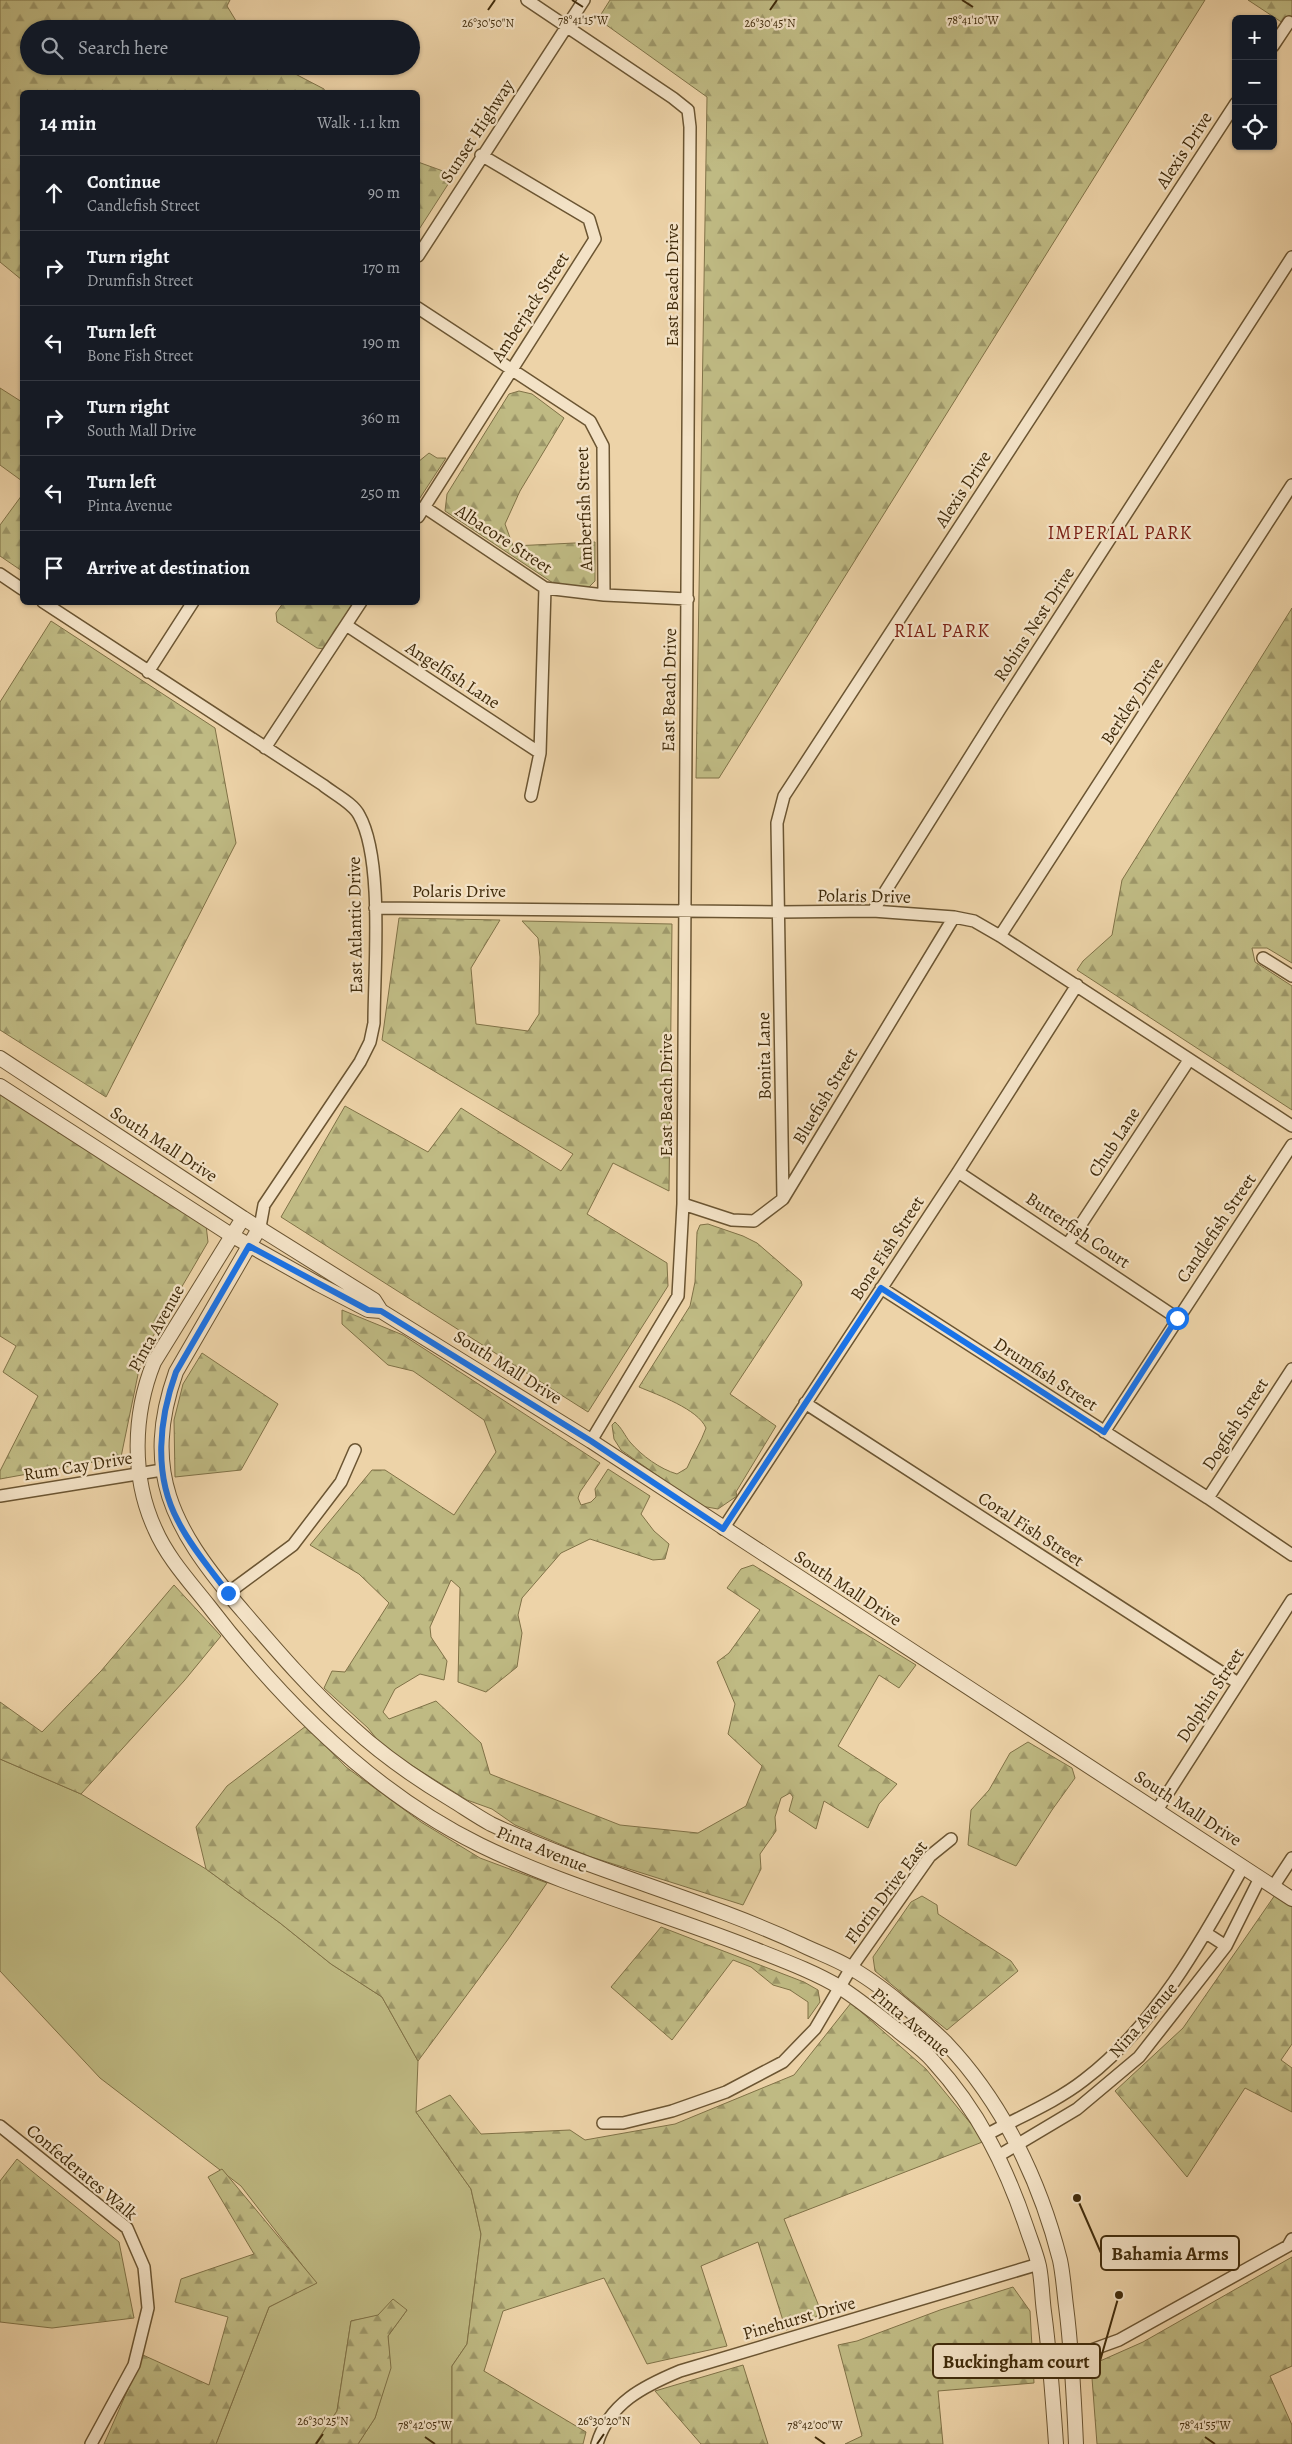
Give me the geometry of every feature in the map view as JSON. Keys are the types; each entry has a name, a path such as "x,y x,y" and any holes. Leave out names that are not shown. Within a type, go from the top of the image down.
{"street":[{"name":"East Beach Drive","path":"527,0 688,110 690,127 683,1204 678,1296 591,1441"},
{"name":"Sunset Highway","path":"420,253 481,155 584,0"},
{"path":"1277,40 1289,22"},
{"name":"Alexis Drive","path":"780,912 777,823 788,790 1235,105"},
{"name":"Amberjack Street","path":"421,512 595,239 589,219 481,155"},
{"name":"Robins Nest Drive","path":"873,911 1000,709 1292,257"},
{"name":"Amberfish Street","path":"420,309 590,421 603,446 604,594"},
{"name":"Berkley Drive","path":"1000,936 1292,484"},
{"name":"Albacore Street","path":"421,512 545,588 688,599"},
{"path":"0,574 20,588"},
{"path":"530,796 540,754 545,588"},
{"name":"East Atlantic Drive","path":"48,605 323,786 358,812 369,837 375,908 374,1023 370,1042 360,1062 264,1206 260,1228"},
{"path":"148,672 191,605"},
{"path":"265,748 359,605"},
{"name":"Angelfish Lane","path":"346,625 540,754"},
{"name":"Polaris Drive","path":"375,908 780,912 873,911 954,917 974,921 1077,985 1292,1126"},
{"name":"Bonita Lane","path":"780,912 783,1199"},
{"name":"Bluefish Street","path":"683,1204 732,1220 754,1222 783,1199 954,917"},
{"path":"1263,958 1292,976"},
{"name":"Bone Fish Street","path":"723,1529 958,1172 1077,985"},
{"name":"South Mall Drive","path":"0,1058 242,1218 374,1300 381,1311 591,1441 1292,1899"},
{"name":"Chub Lane","path":"1068,1244 1189,1060"},
{"name":"South Mall Drive","path":"0,1086 249,1246 368,1310 381,1311"},
{"name":"Candlefish Street","path":"1104,1432 1292,1145"},
{"path":"137,1174 148,1156"},
{"name":"Butterfish Court","path":"958,1172 1177,1318"},
{"name":"East Atlantic Drive","path":"242,1218 264,1206"},
{"name":"Pinta Avenue","path":"242,1218 154,1362 145,1383 140,1406 138,1440 140,1474 148,1513 166,1548 212,1611 260,1667 338,1748 409,1803 479,1844 556,1876 774,1957 840,1987 931,2058 966,2101 988,2134 1020,2209 1038,2264 1050,2361 1056,2444"},
{"name":"Pinta Avenue","path":"260,1228 176,1372 165,1414 162,1470 177,1520 228,1593 277,1652 352,1728 421,1781 489,1822 569,1856 717,1909 851,1968 898,2003 945,2042 1007,2123 1041,2202 1060,2262 1072,2357 1076,2444"},
{"name":"Drumfish Street","path":"881,1288 1208,1498 1292,1555"},
{"name":"Dogfish Street","path":"1208,1498 1292,1369"},
{"name":"Coral Fish Street","path":"806,1404 1238,1683"},
{"path":"228,1593 293,1545 341,1482 355,1450"},
{"name":"Rum Cay Drive","path":"0,1496 162,1470"},
{"name":"Dolphin Street","path":"1157,1810 1292,1600"},
{"path":"479,1844 489,1822"},
{"name":"Florin Drive East","path":"603,2124 624,2123 672,2111 726,2092 783,2062 815,2029 851,1968 930,1856 951,1839"},
{"path":"1273,1887 1292,1858"},
{"name":"Nina Avenue","path":"988,2134 1084,2080 1120,2048 1162,1998 1206,1933 1243,1867"},
{"name":"Nina Avenue","path":"998,2156 1076,2109 1139,2057 1226,1946 1260,1878"},
{"path":"1206,1933 1226,1946"},
{"path":"1065,2092 1076,2109"},
{"name":"Confederates Walk","path":"0,2126 127,2228 144,2266 148,2308 134,2365 91,2444"},
{"path":"1050,2361 1072,2357 1120,2340 1288,2246 1292,2238"},
{"name":"Pinehurst Drive","path":"597,2444 607,2422 619,2405 651,2383 680,2371 1038,2264"}],"green space":[{"path":"0,0 230,0 227,6 236,20 20,20 20,75 297,75 324,89 20,90 20,278 0,262"},
{"path":"610,0 1205,0 719,778 696,778 707,97 598,19"},
{"path":"1248,0 1292,0 1292,29 1277,19 1277,15 1271,15"},
{"path":"420,163 454,175 420,228"},
{"path":"0,388 20,401 20,480 0,465"},
{"path":"519,391 532,394 564,418 520,491 505,524 513,546 595,542 595,581 586,590 553,583 445,511 447,494 509,394"},
{"path":"429,453 437,458 446,458 420,498 420,460"},
{"path":"20,498 20,570 0,556 0,525"},
{"path":"282,605 352,605 324,649 317,648 277,622 276,613"},
{"path":"1292,608 1292,963 1267,948 1252,948 1255,962 1292,986 1292,1110 1077,970 1083,961 1112,935 1122,880"},
{"path":"51,621 215,728 236,843 106,1097 0,1030 0,702"},
{"path":"399,918 500,920 471,968 476,1024 528,1031 539,1014 540,957 538,938 522,921 672,924 669,1191 613,1163 587,1214 667,1263 668,1286 588,1412 281,1217 345,1106 428,1152 461,1108 561,1171 573,1154 382,1040"},
{"path":"0,1092 206,1225 208,1242 142,1355 121,1457 0,1479 0,1471 38,1396 3,1372 16,1346 0,1336"},
{"path":"708,1224 757,1243 801,1281 802,1285 730,1394 776,1426 736,1492 737,1496 718,1509 701,1506 621,1450 614,1439 612,1425 615,1422 630,1442 646,1457 664,1469 677,1474 687,1468 702,1438 706,1428 695,1415 677,1403 639,1387 690,1306 695,1282 697,1232 700,1225"},
{"path":"342,1310 403,1335 600,1463 580,1492 578,1498 581,1505 591,1502 596,1497 595,1489 608,1469 650,1496 641,1514 654,1531 669,1544 665,1559 653,1560 590,1539 561,1553 522,1598 518,1615 522,1633 517,1667 486,1692 458,1682 460,1588 451,1580 430,1627 431,1637 447,1661 444,1680 420,1674 395,1689 383,1712 389,1719 436,1701 481,1743 490,1774 620,1825 698,1833 746,1806 762,1766 728,1734 735,1704 717,1662 729,1653 760,1610 727,1588 741,1569 753,1565 916,1665 899,1688 879,1675 838,1746 897,1784 879,1804 868,1828 824,1801 816,1829 789,1811 793,1797 790,1793 781,1798 775,1817 776,1831 760,1854 761,1869 743,1905 588,1856 515,1825 492,1809 467,1800 384,1748 368,1728 324,1688 332,1671 345,1672 389,1603 359,1574 310,1545 372,1470 385,1470 454,1515 496,1452 484,1420 413,1371 388,1365 342,1324"},
{"path":"202,1353 278,1404 241,1470 175,1477 174,1420 183,1384"},
{"path":"174,1585 221,1636 184,1681 81,1794 0,1759 0,1702 42,1732 101,1671"},
{"path":"306,1726 346,1767 421,1822 480,1858 547,1883 509,1938 418,2061 382,1997 331,1964 280,1923 206,1869 196,1827 227,1786"},
{"path":"1028,1742 1072,1768 1075,1778 1016,1866 968,1845 971,1810 989,1790 1010,1753"},
{"path":"0,1759 81,1794 206,1869 280,1923 331,1964 382,1997 418,2061 416,2112 471,2189 481,2234 467,2344 452,2366 452,2444 358,2444 375,2418 390,2368 388,2336 407,2310 351,2321 337,2411 315,2444 216,2444 269,2307 316,2283 241,2186 100,2078 0,1971"},
{"path":"1275,1895 1292,1907 1292,2044 1281,2060 1292,2068 1292,2112 1245,2088 1187,2177 1115,2091 1183,2028"},
{"path":"922,1896 937,1905 938,1914 1011,1961 1018,1971 947,2030 875,1971 873,1957 911,1902"},
{"path":"661,1927 804,1982 818,1990 820,2002 808,2019 808,2002 790,1990 773,1985 751,1967 733,1960 672,2040 611,1987"},
{"path":"851,2003 926,2069 985,2141 784,2219 822,2314 786,2330 758,2242 701,2266 727,2346 647,2364 604,2278 503,2311 484,2371 586,2432 583,2444 452,2444 452,2366 467,2344 481,2234 471,2189 416,2112 450,2095 481,2134 570,2130 585,2140 675,2124 794,2075"},
{"path":"17,2159 119,2242 134,2318 52,2328 0,2322 0,2181"},
{"path":"222,2169 317,2283 269,2307 216,2444 104,2444 143,2355 209,2385 228,2317 175,2302 181,2279 254,2254 208,2177"},
{"path":"1292,2257 1292,2366 1270,2376 1292,2425 1292,2444 1097,2444 1091,2365 1143,2342"},
{"path":"1013,2287 1030,2311 1034,2383 938,2391 943,2444 845,2444 862,2436 838,2345 857,2341 940,2310"},
{"path":"393,2299 407,2310 388,2336 391,2368 375,2418 358,2444 315,2444 337,2411 351,2321 378,2315"},
{"path":"743,2365 768,2444 701,2444 655,2391"}],"place":[{"name":"Bahamia Arms","path":"1077,2198"},
{"name":"Buckingham court","path":"1119,2295"}],"district":[{"name":"IMPERIAL PARK","path":"1120,532"},
{"name":"RIAL PARK","path":"942,630"}],"route":[{"path":"228,1593 177,1520 166,1488 161,1456 165,1414 169,1392 176,1372 249,1246 368,1310 381,1311 591,1441 723,1529 881,1288 1104,1432 1177,1318"}]}
